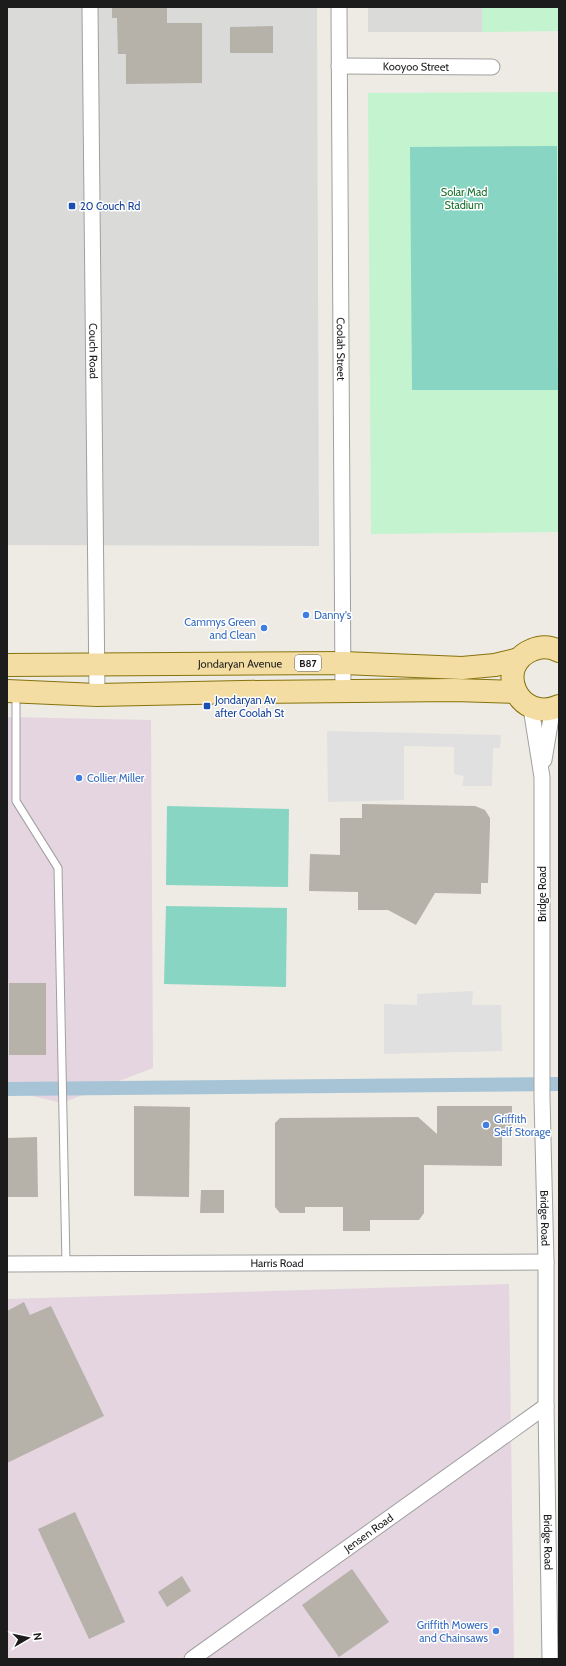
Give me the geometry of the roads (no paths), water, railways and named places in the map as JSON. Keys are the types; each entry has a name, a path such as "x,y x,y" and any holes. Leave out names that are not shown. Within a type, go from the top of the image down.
{"main road":[{"name":"B87","path":"519,659 527,652 537,648 547,647 559,651"},
{"name":"Jondaryan Avenue","path":"7,665 96,663 343,663 462,668 495,665 519,659"},
{"path":"519,659 512,675 515,692 525,704 531,708 541,710 559,707"},
{"path":"12,691 97,695 454,690 515,692"}],"street":[{"name":"Couch Road","path":"90,7 97,695"},
{"name":"Coolah Street","path":"339,7 344,692"},
{"name":"Kooyoo Street","path":"340,66 492,67"},
{"name":"Bridge Road","path":"550,1659 554,1617 546,1406 546,1262 542,1098 542,777 551,718 559,707"},
{"name":"Bridge Road","path":"531,708 542,777"},
{"name":"Harris Road","path":"7,1264 546,1262"},
{"name":"Jensen Road","path":"192,1659 546,1406"}],"lane":[{"path":"12,691 16,801 58,868 66,1264"}],"waterway":[{"path":"7,1089 559,1084"}],"place":[{"name":"20 Couch Rd","path":"72,206"},
{"name":"Danny's","path":"306,615"},
{"name":"Cammys Green and Clean","path":"264,628"},
{"name":"Jondaryan Av after Coolah St","path":"207,706"},
{"name":"Collier Miller","path":"79,778"},
{"name":"Griffith Self Storage","path":"486,1125"},
{"name":"Griffith Mowers and Chainsaws","path":"496,1631"}],"park label":[{"name":"Solar Mad Stadium","path":"464,198"}]}
